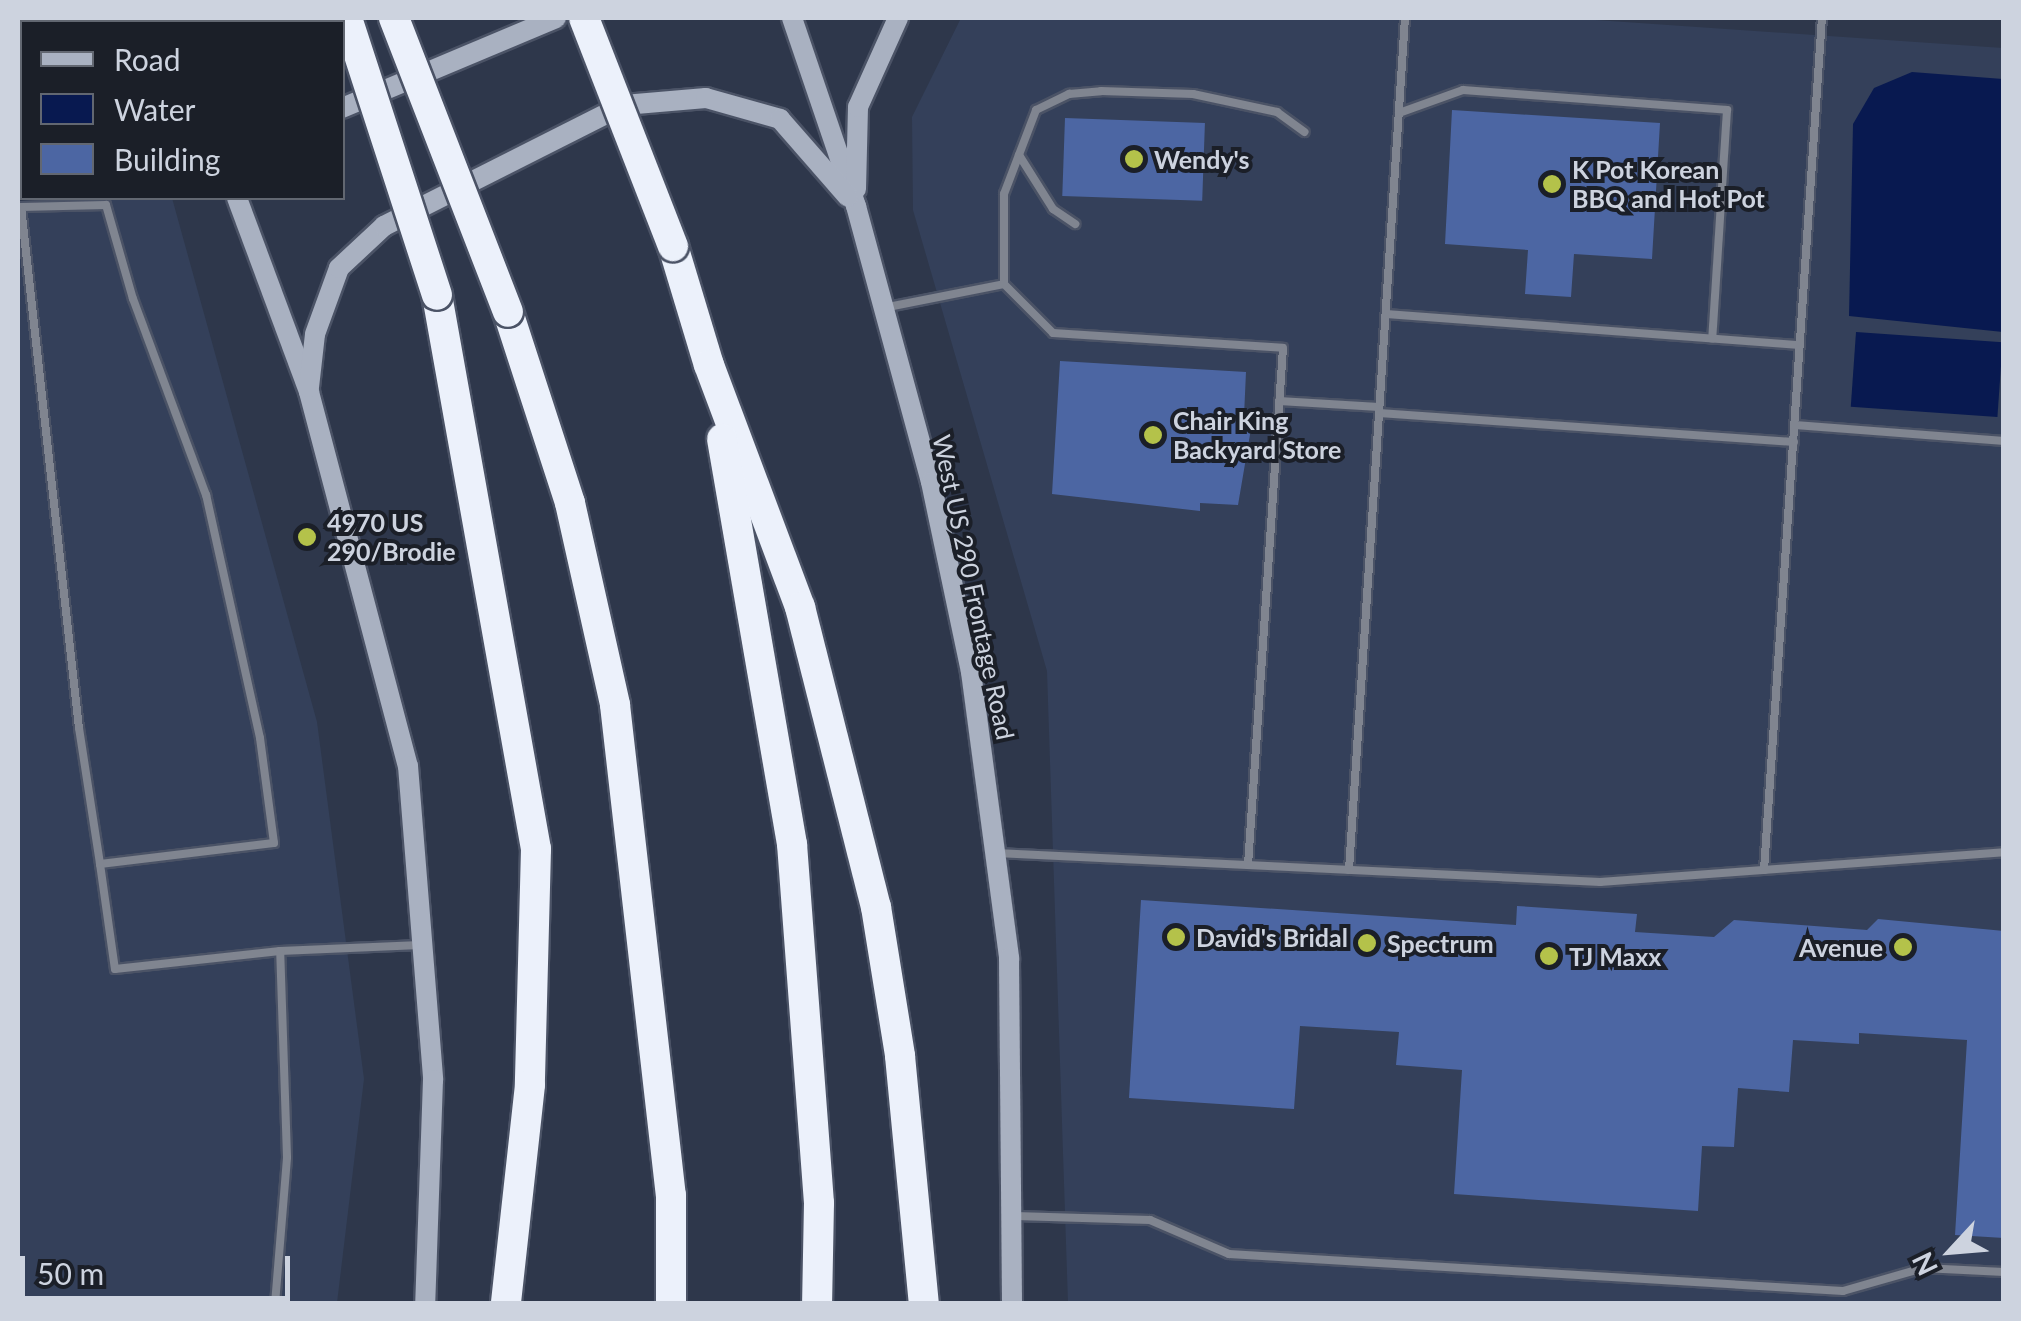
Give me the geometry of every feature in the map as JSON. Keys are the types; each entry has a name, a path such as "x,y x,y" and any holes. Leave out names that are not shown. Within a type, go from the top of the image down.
{"highway":[{"path":"347,18 437,296 536,850 530,1085 506,1304"},
{"path":"394,18 508,312 570,502 615,705 671,1195 670,1304"},
{"path":"584,18 673,246 709,366 800,607 876,907 900,1056 924,1304"},
{"path":"709,366 792,844 818,1183 818,1304"}],"main road":[{"path":"345,107 556,18"},
{"name":"West US 290 Frontage Road","path":"792,18 856,206 931,482 972,672 1009,958 1015,1216 1012,1304"},
{"path":"856,206 858,108 898,18"},
{"path":"309,392 314,334 339,268 384,226 624,105 706,98 780,119 856,206"},
{"path":"238,200 309,392 408,766 433,1080 425,1304"}],"lane":[{"path":"1349,870 1406,18"},
{"path":"1764,870 1822,18"},
{"path":"1399,113 1463,90 1727,110 1712,339"},
{"path":"1248,865 1283,348 1052,333 1004,284 1004,194 1036,110 1069,94 1193,94 1278,112 1305,132"},
{"path":"1019,155 1053,209 1074,224"},
{"path":"100,864 274,843 260,738 206,495 106,205 20,207 100,864 116,969 280,951 424,945"},
{"path":"883,308 1004,284"},
{"path":"1386,314 1800,345"},
{"path":"1279,401 1794,442"},
{"path":"1794,425 2004,441"},
{"path":"996,853 1600,882 2004,852"},
{"path":"275,1304 287,1156 280,951"},
{"path":"1015,1216 1150,1220 1228,1254 1843,1291 1923,1268 2004,1272"}],"shaded area":[{"path":"961,18 1567,18 2003,48 2003,1303 1068,1303 1047,671 913,210 912,117"},
{"path":"80,200 173,200 317,722 364,1079 337,1303 18,1303 18,208"}],"water":[{"path":"1912,72 2003,79 2003,332 1849,316 1853,124 1874,88"},
{"path":"1856,332 2003,342 1997,417 1851,407"}],"building":[{"name":"K Pot Korean BBQ and Hot Pot","path":"1452,110 1660,123 1652,259 1574,254 1571,297 1525,294 1528,250 1445,244"},
{"name":"Wendy's","path":"1065,118 1205,123 1202,201 1062,196"},
{"name":"Chair King Backyard Store","path":"1060,361 1246,372 1244,416 1253,417 1238,505 1200,503 1200,511 1052,494"},
{"path":"1141,900 1516,925 1517,906 1637,914 1635,932 1714,937 1734,920 1867,930 1878,919 2004,931 2004,1238 1955,1235 1967,1040 1859,1033 1859,1044 1793,1040 1789,1092 1738,1088 1734,1147 1702,1146 1698,1211 1454,1194 1462,1070 1396,1065 1399,1032 1300,1026 1294,1109 1129,1098"}],"place":[{"name":"Wendy's","path":"1134,159"},
{"name":"K Pot Korean BBQ and Hot Pot","path":"1552,184"},
{"name":"Chair King Backyard Store","path":"1153,435"},
{"name":"4970 US 290/Brodie","path":"307,537"},
{"name":"David's Bridal","path":"1176,937"},
{"name":"Spectrum","path":"1367,943"},
{"name":"Avenue","path":"1903,947"},
{"name":"TJ Maxx","path":"1549,956"}]}
